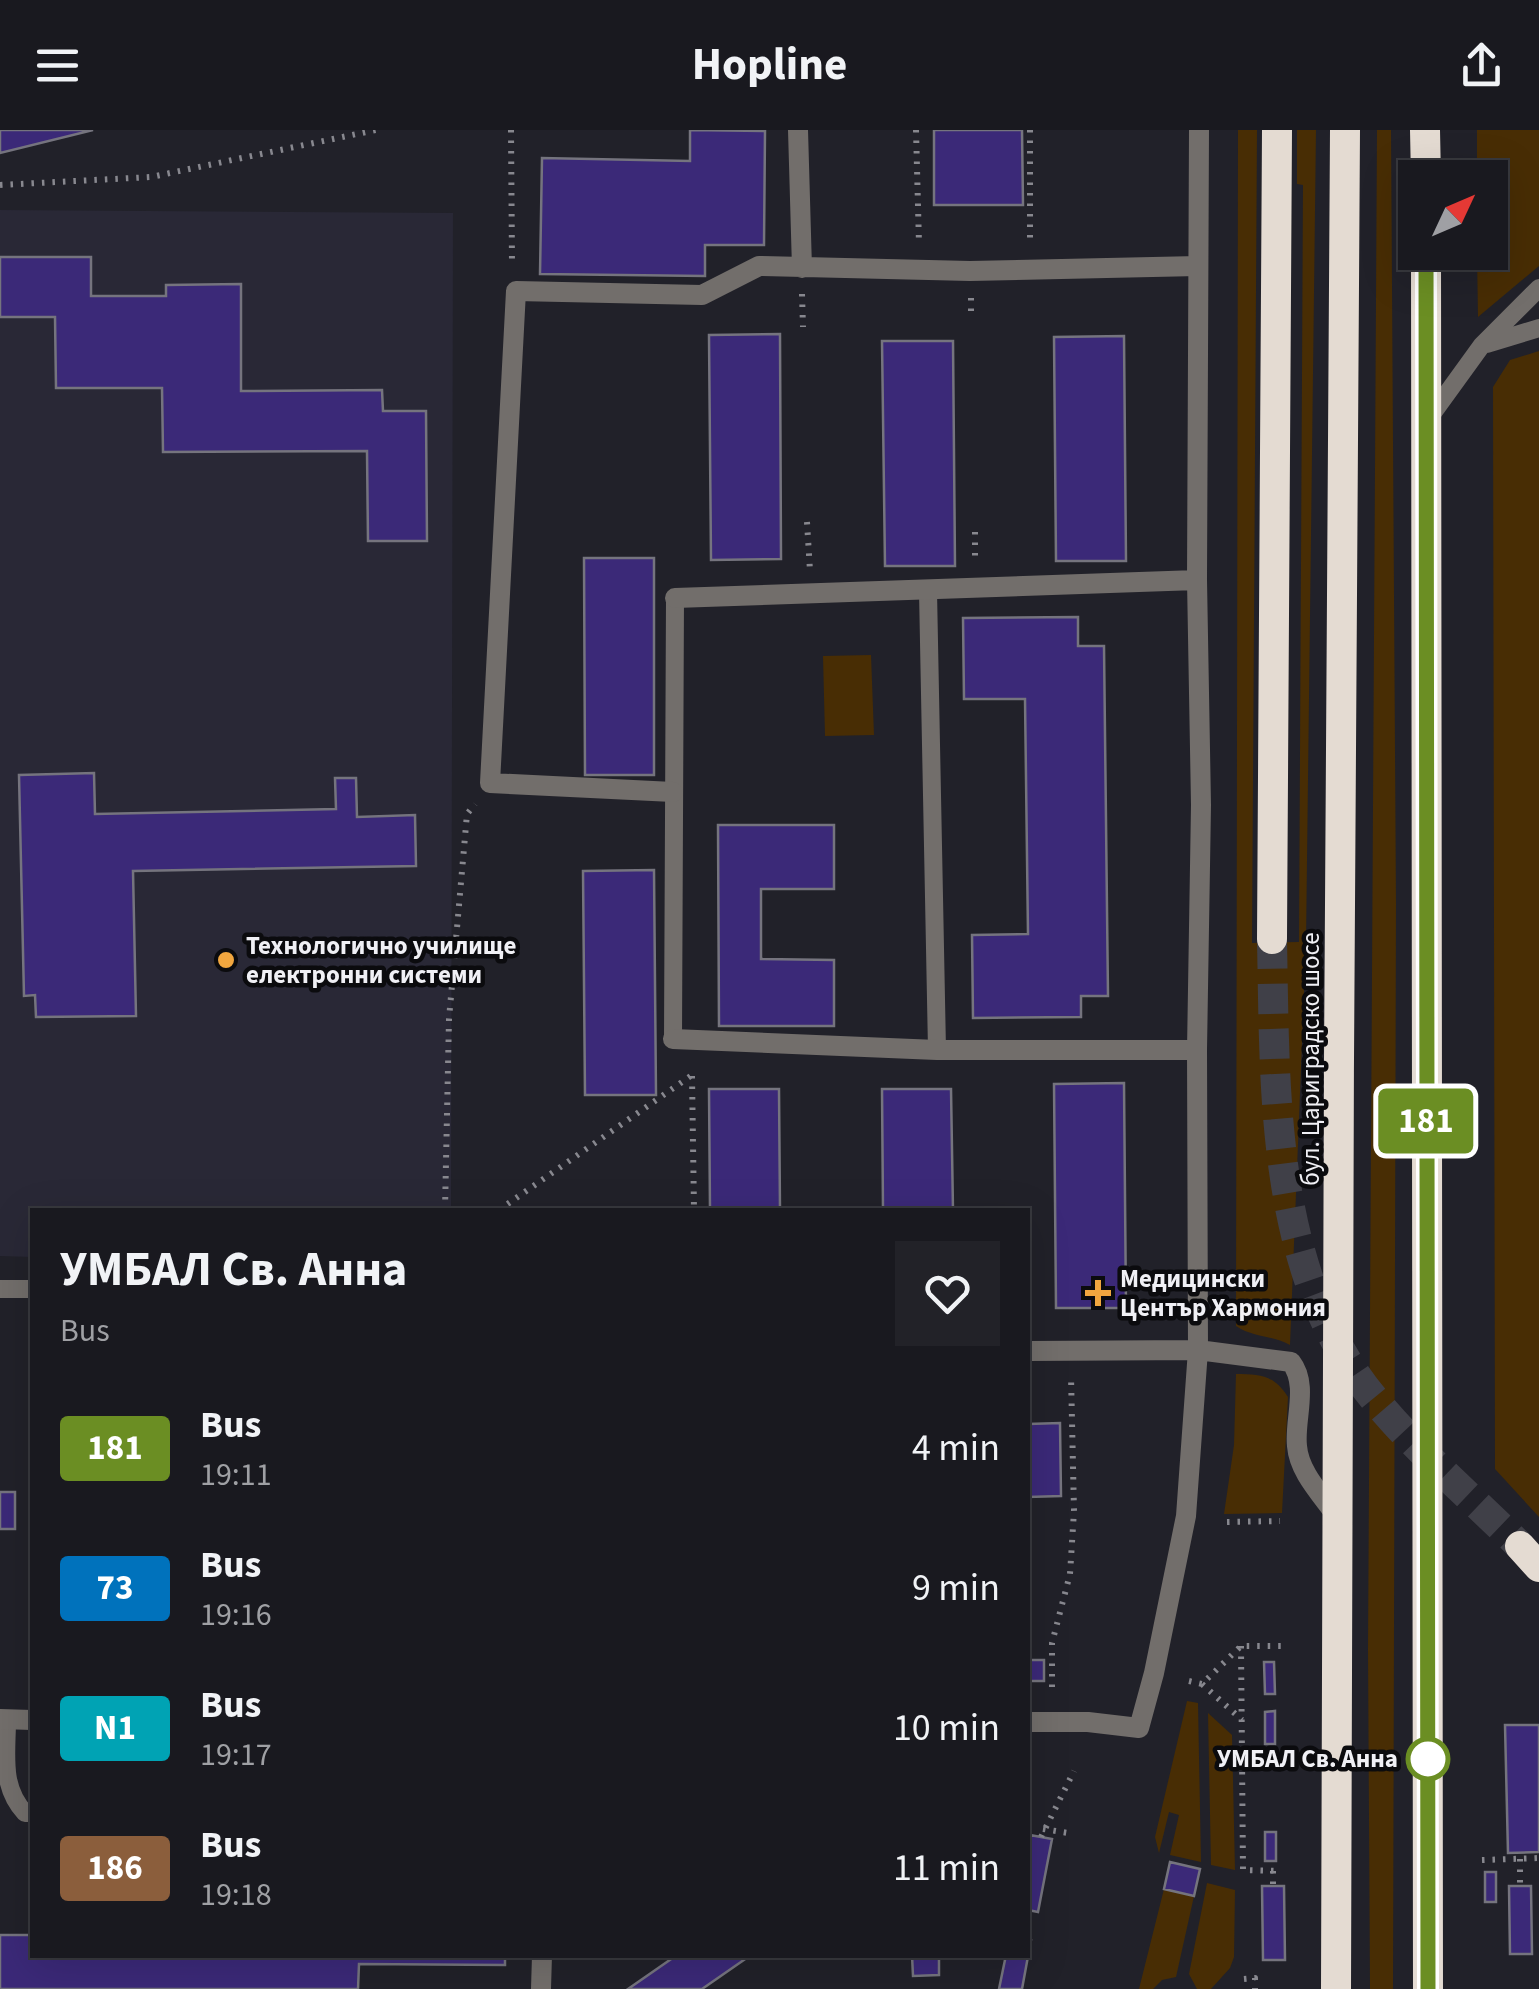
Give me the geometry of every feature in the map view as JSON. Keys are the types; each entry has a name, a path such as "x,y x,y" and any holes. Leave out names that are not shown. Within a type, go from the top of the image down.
{"highway":[{"path":"1272,939 1276,130"},
{"name":"бул. Цариградско шосе","path":"1336,1989 1345,130"},
{"path":"1425,130 1426,160"},
{"path":"1426,270 1428,1989"}],"street":[{"path":"798,130 802,268"},
{"path":"1030,1722 1088,1722 1139,1728 1162,1640 1193,1458 1198,1350 1197,1050 1202,804 1197,580 1199,130"},
{"path":"673,792 490,782 516,291 702,295 759,266 1030,270 1198,266"},
{"path":"675,598 1197,580"},
{"path":"683,1039 937,1050 1197,1050"},
{"path":"1030,1350 1198,1350 1291,1362 1299,1379 1296,1446 1301,1465 1336,1514"},
{"path":"4,1719 30,1720"},
{"path":"541,1989 542,1958"}],"lane":[{"path":"1427,422 1482,345 1539,288"},
{"path":"1482,345 1539,328"},
{"path":"928,591 937,1050"},
{"path":"675,598 673,792 683,1039"},
{"path":"0,1289 30,1289"},
{"path":"4,1719 6,1783 12,1799 30,1812"}],"path":[{"path":"0,185 151,177 376,130"},
{"path":"511,130 512,264 516,291"},
{"path":"916,130 920,270"},
{"path":"1030,130 1030,270"},
{"path":"806,522 808,538"},
{"path":"975,532 975,544"},
{"path":"446,1208 449,1019 467,814 490,782"},
{"path":"683,1039 692,1076 694,1208"},
{"path":"502,1208 692,1076"},
{"path":"1052,1687 1052,1644 1070,1574 1074,1512 1070,1351"},
{"path":"1227,1522 1280,1521"},
{"path":"1241,1646 1243,1870 1277,1871 1274,1886"},
{"path":"1202,1684 1241,1646 1280,1646"},
{"path":"1189,1681 1202,1684 1242,1720"},
{"path":"1242,1759 1281,1759"},
{"path":"1068,1834 1042,1833 1074,1771"},
{"path":"1482,1860 1539,1858"},
{"path":"1520,1859 1520,1886"},
{"path":"1244,1978 1255,1978 1255,1989"}],"shaded area":[{"path":"1238,130 1257,130 1252,943 1299,942 1303,185 1297,184 1297,130 1316,130 1306,942 1290,1345 1236,1326"},
{"path":"1377,130 1391,130 1396,904 1393,1989 1370,1989 1368,1650"},
{"path":"1477,130 1539,130 1539,266 1478,317 1477,270 1508,270 1508,160 1477,160"},
{"path":"0,210 453,213 451,1208 30,1208 30,1257 0,1256"},
{"path":"1539,351 1539,1517 1495,1469 1493,387 1510,360"},
{"path":"871,655 874,735 825,736 823,656"},
{"path":"1236,1374 1266,1377 1288,1397 1282,1513 1224,1514 1234,1445"},
{"path":"1187,1701 1198,1703 1201,1862 1170,1855 1179,1815 1169,1812 1159,1853 1155,1837"},
{"path":"1208,1713 1232,1735 1235,1870 1211,1865"},
{"path":"1207,1883 1235,1890 1234,1957 1230,1968 1211,1989 1197,1989 1189,1974"},
{"path":"1164,1889 1194,1896 1176,1977 1162,1980 1153,1989 1139,1989"}],"building":[{"path":"0,130 93,130 0,153"},
{"path":"690,130 765,131 764,245 705,245 705,276 540,274 542,158 690,161"},
{"path":"934,130 1022,130 1023,205 934,205"},
{"path":"0,257 91,257 91,296 166,296 166,285 241,284 241,391 382,390 383,411 426,411 427,541 368,541 367,451 163,452 162,388 56,388 55,317 0,317"},
{"path":"780,334 781,559 711,560 709,335"},
{"path":"1124,336 1126,561 1056,561 1054,337"},
{"path":"882,341 953,341 955,566 885,566"},
{"path":"584,558 654,558 654,775 585,775"},
{"path":"1078,617 1078,646 1104,646 1108,996 1081,996 1081,1017 973,1018 972,935 1028,934 1025,699 964,699 963,618"},
{"path":"94,773 95,814 336,809 335,778 356,778 357,817 415,815 416,866 133,871 136,1016 36,1017 35,995 24,996 19,775"},
{"path":"718,825 834,825 834,889 761,889 761,959 834,960 834,1026 719,1026"},
{"path":"654,870 656,1095 585,1095 583,871"},
{"path":"1124,1083 1126,1308 1056,1308 1054,1084"},
{"path":"709,1089 779,1089 780,1208 710,1208"},
{"path":"882,1089 951,1089 953,1208 883,1208"},
{"path":"1060,1423 1061,1496 1030,1497 1030,1424"},
{"path":"0,1492 15,1492 15,1529 0,1529"},
{"path":"1030,1660 1044,1660 1044,1681 1030,1681"},
{"path":"1264,1662 1274,1662 1275,1694 1265,1694"},
{"path":"1275,1711 1275,1744 1265,1744 1265,1712"},
{"path":"1505,1725 1539,1725 1539,1852 1508,1853"},
{"path":"1265,1832 1276,1832 1276,1861 1265,1861"},
{"path":"1030,1835 1052,1839 1038,1912 1030,1910"},
{"path":"1170,1862 1200,1869 1194,1896 1164,1889"},
{"path":"1485,1872 1496,1872 1496,1902 1485,1902"},
{"path":"1262,1886 1284,1886 1285,1960 1263,1960"},
{"path":"1509,1886 1531,1886 1532,1954 1510,1954"},
{"path":"0,1935 30,1935 30,1958 505,1958 505,1965 359,1964 358,1989 0,1989"},
{"path":"673,1958 747,1958 702,1989 628,1989"},
{"path":"912,1958 939,1958 939,1975 913,1976"},
{"path":"1005,1958 1028,1958 1022,1989 999,1989"}],"tunnel":[{"path":"1272,939 1278,1119 1285,1180 1297,1239 1315,1296 1341,1350 1375,1400 1520,1546"}],"bus line":[{"name":"181","path":"1426,270 1428,1989"}],"place":[{"name":"Технологично училище електронни системи","path":"226,960"},
{"name":"Медицински Център Хармония","path":"1098,1293"},
{"name":"УМБАЛ Св. Анна","path":"1428,1759"}]}
